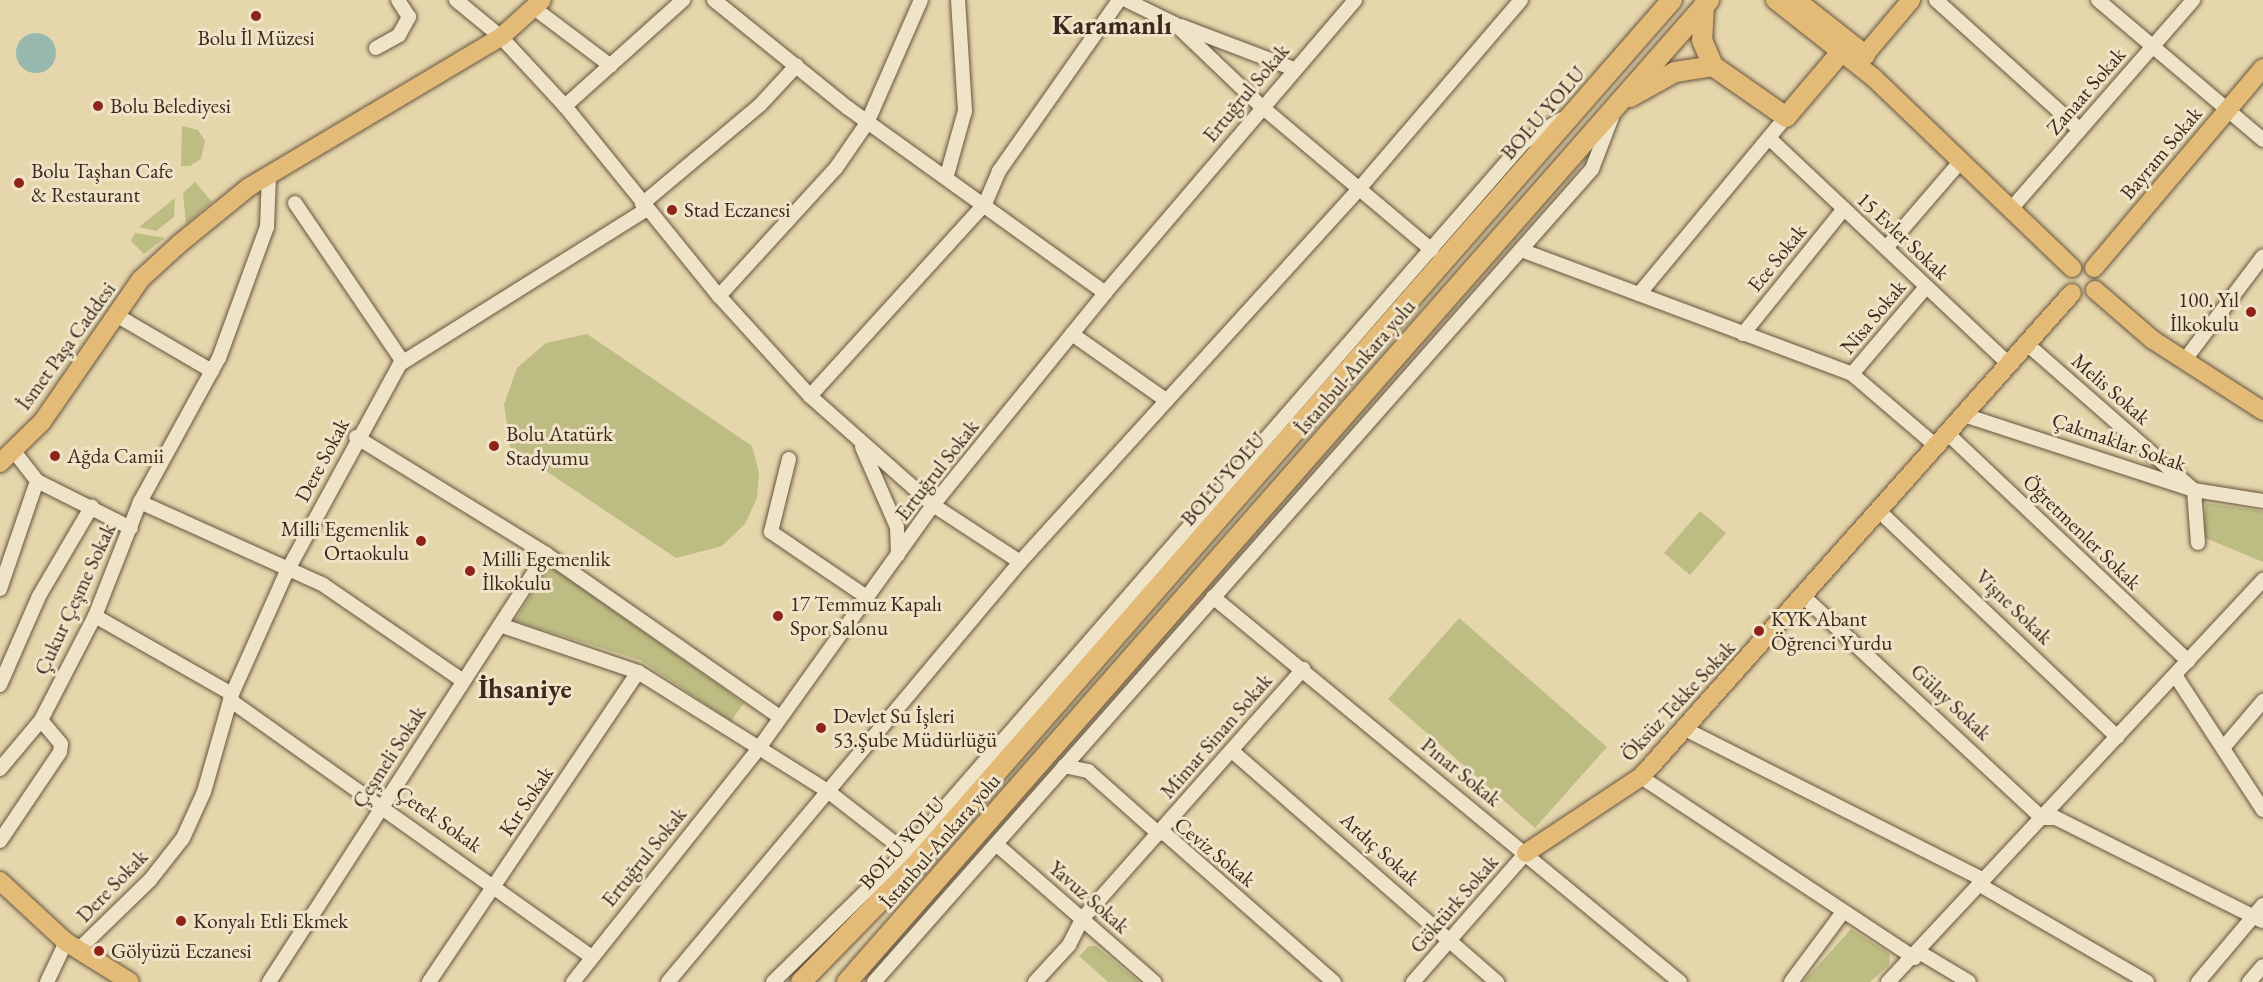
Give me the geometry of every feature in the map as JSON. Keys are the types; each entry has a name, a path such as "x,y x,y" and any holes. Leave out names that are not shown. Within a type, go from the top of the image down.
{"highway":[{"path":"1654,21 1662,0"},
{"name":"BOLU YOLU","path":"801,982 919,861 1672,0"},
{"path":"1795,0 1861,59"},
{"path":"1706,2 1702,40 1713,66 1786,117 1838,56"},
{"name":"İstanbul-Ankara yolu","path":"847,982 1706,2"},
{"path":"1617,105 1675,72 1713,66"}],"main road":[{"path":"1768,0 1885,90 2072,268"},
{"path":"1775,0 1861,59 1885,90"},
{"path":"1861,59 1911,0"},
{"name":"İsmet Paşa Caddesi","path":"6,457 42,422 141,279 269,174 501,37 538,4"},
{"name":"Bayram Sokak","path":"2094,268 2263,68"},
{"path":"2083,264 2094,268 2099,278 2095,290 2084,297 2072,293 2066,282 2072,268 2083,264"},
{"path":"2095,290 2184,361 2263,411"},
{"path":"1941,439 2072,293"},
{"name":"Öksüz Tekke Sokak","path":"1526,853 1641,777 1941,439"},
{"path":"1,884 71,946 130,982"}],"street":[{"path":"376,48 399,35 409,17 398,0"},
{"path":"456,0 501,37 566,106 644,207 719,296 810,396 933,506 1020,562"},
{"path":"566,106 682,0"},
{"path":"714,0 867,123 947,175 1104,293"},
{"path":"719,296 836,168 867,123 921,0"},
{"path":"947,175 965,111 958,0"},
{"path":"810,396 986,204 999,171 1119,0"},
{"path":"1126,0 1175,24 1294,69"},
{"name":"Ertuğrul Sokak","path":"573,982 759,748 933,506 1104,293 1355,0"},
{"path":"668,982 1020,562 1359,189 1521,0"},
{"path":"1936,0 2079,130"},
{"path":"2098,0 2153,45 2226,112 2263,140"},
{"name":"Zanaat Sokak","path":"2010,210 2193,0"},
{"path":"538,4 611,66"},
{"path":"1175,24 1262,106 1432,250"},
{"name":"Dere Sokak","path":"46,982 71,946 150,880 183,838 204,792 231,697 286,573 357,437 403,362 644,207 760,105 797,65"},
{"path":"874,982 1592,169 1617,105"},
{"path":"773,982 906,852 1524,142 1577,111"},
{"path":"1639,294 1786,117"},
{"name":"15 Evler Sokak","path":"1769,138 2009,364"},
{"path":"1886,248 1960,162"},
{"name":"Çukur Çeşme Sokak","path":"0,769 41,720 95,616 140,502 212,371 267,227 269,174"},
{"path":"295,203 403,362"},
{"name":"Ece Sokak","path":"1743,334 1844,209"},
{"path":"1521,250 1852,374"},
{"path":"2184,361 2263,256"},
{"name":"Nisa Sokak","path":"1852,374 1926,287"},
{"path":"116,315 212,371"},
{"path":"1072,334 1166,400"},
{"name":"Melis Sokak","path":"2027,344 2194,490"},
{"name":"Öğretmenler Sokak","path":"1852,374 1941,439 2188,661"},
{"name":"Çakmaklar Sokak","path":"1964,415 2194,490 2263,501"},
{"path":"357,437 546,554 780,717"},
{"path":"858,440 887,496 897,527 898,555"},
{"path":"6,457 37,481 92,506 131,528"},
{"path":"789,459 771,532 868,598"},
{"path":"0,590 37,481"},
{"path":"2194,490 2198,543"},
{"path":"140,502 286,573 322,584 463,681"},
{"path":"0,685 39,596 92,506"},
{"name":"Vişne Sokak","path":"1878,510 2117,737"},
{"name":"Çeşmeli Sokak","path":"269,982 546,554"},
{"path":"1888,982 1916,955 2263,580"},
{"name":"Gülay Sokak","path":"1803,596 2042,818"},
{"name":"Pınar Sokak","path":"1213,597 1680,982"},
{"name":"Çetek Sokak","path":"95,616 231,697 592,957"},
{"path":"500,625 638,672 829,792 906,852"},
{"name":"Mimar Sinan Sokak","path":"1035,982 1069,945 1082,919 1303,669"},
{"name":"Kır Sokak","path":"429,982 638,672"},
{"path":"2175,675 2250,785 2263,810"},
{"path":"2223,748 2263,701"},
{"path":"0,841 60,752 61,744 41,720"},
{"path":"1685,729 1982,883 2147,982"},
{"name":"Ardıç Sokak","path":"1232,751 1497,982"},
{"name":"Ceviz Sokak","path":"1064,766 1088,771 1334,982"},
{"path":"1641,777 1843,912 1916,955 1969,982"},
{"path":"2250,785 2263,792"},
{"path":"2042,818 2056,818 2260,914 2198,982"},
{"name":"Yavuz Sokak","path":"996,844 1154,982"},
{"name":"Göktürk Sokak","path":"1413,982 1526,853"},
{"path":"1791,982 1843,912"},
{"path":"2248,982 2263,966"}],"shaded area":[{"path":"182,126 198,130 205,141 201,159 190,166 181,166"},
{"path":"195,182 212,202 186,224 183,193"},
{"path":"175,198 174,217 156,231 139,227"},
{"path":"135,233 165,238 144,254 131,241"},
{"path":"587,334 752,446 759,473 757,498 745,524 722,546 676,558 510,447 504,404 517,368 546,343"},
{"path":"2206,503 2263,511 2263,562 2203,537"},
{"path":"1700,511 1726,533 1690,575 1664,553"},
{"path":"549,565 744,703 731,721 640,660 515,621"},
{"path":"1459,618 1607,747 1535,828 1388,699"},
{"path":"1851,929 1890,954 1889,965 1870,982 1803,982"},
{"path":"1089,946 1096,946 1139,982 1108,982 1079,956"}],"water":[{"path":"36,33 44,34 50,39 55,45 55,61 50,67 44,72 36,73 28,72 22,67 17,61 16,53 17,45 22,39 28,34"}],"place":[{"name":"Bolu İl Müzesi","path":"256,16"},
{"name":"Bolu Belediyesi","path":"98,106"},
{"name":"Bolu Taşhan Cafe & Restaurant","path":"19,183"},
{"name":"Stad Eczanesi","path":"672,210"},
{"name":"100. Yıl İlkokulu","path":"2251,312"},
{"name":"Bolu Atatürk Stadyumu","path":"494,446"},
{"name":"Ağda Camii","path":"55,456"},
{"name":"Milli Egemenlik Ortaokulu","path":"421,541"},
{"name":"Milli Egemenlik İlkokulu","path":"470,571"},
{"name":"17 Temmuz Kapalı Spor Salonu","path":"778,616"},
{"name":"KYK Abant Öğrenci Yurdu","path":"1759,631"},
{"name":"Devlet Su İşleri 53.Şube Müdürlüğü","path":"821,728"},
{"name":"Konyalı Etli Ekmek","path":"181,921"},
{"name":"Gölyüzü Eczanesi","path":"99,951"}],"district":[{"name":"Karamanlı","path":"1112,25"},
{"name":"İhsaniye","path":"525,689"}]}
